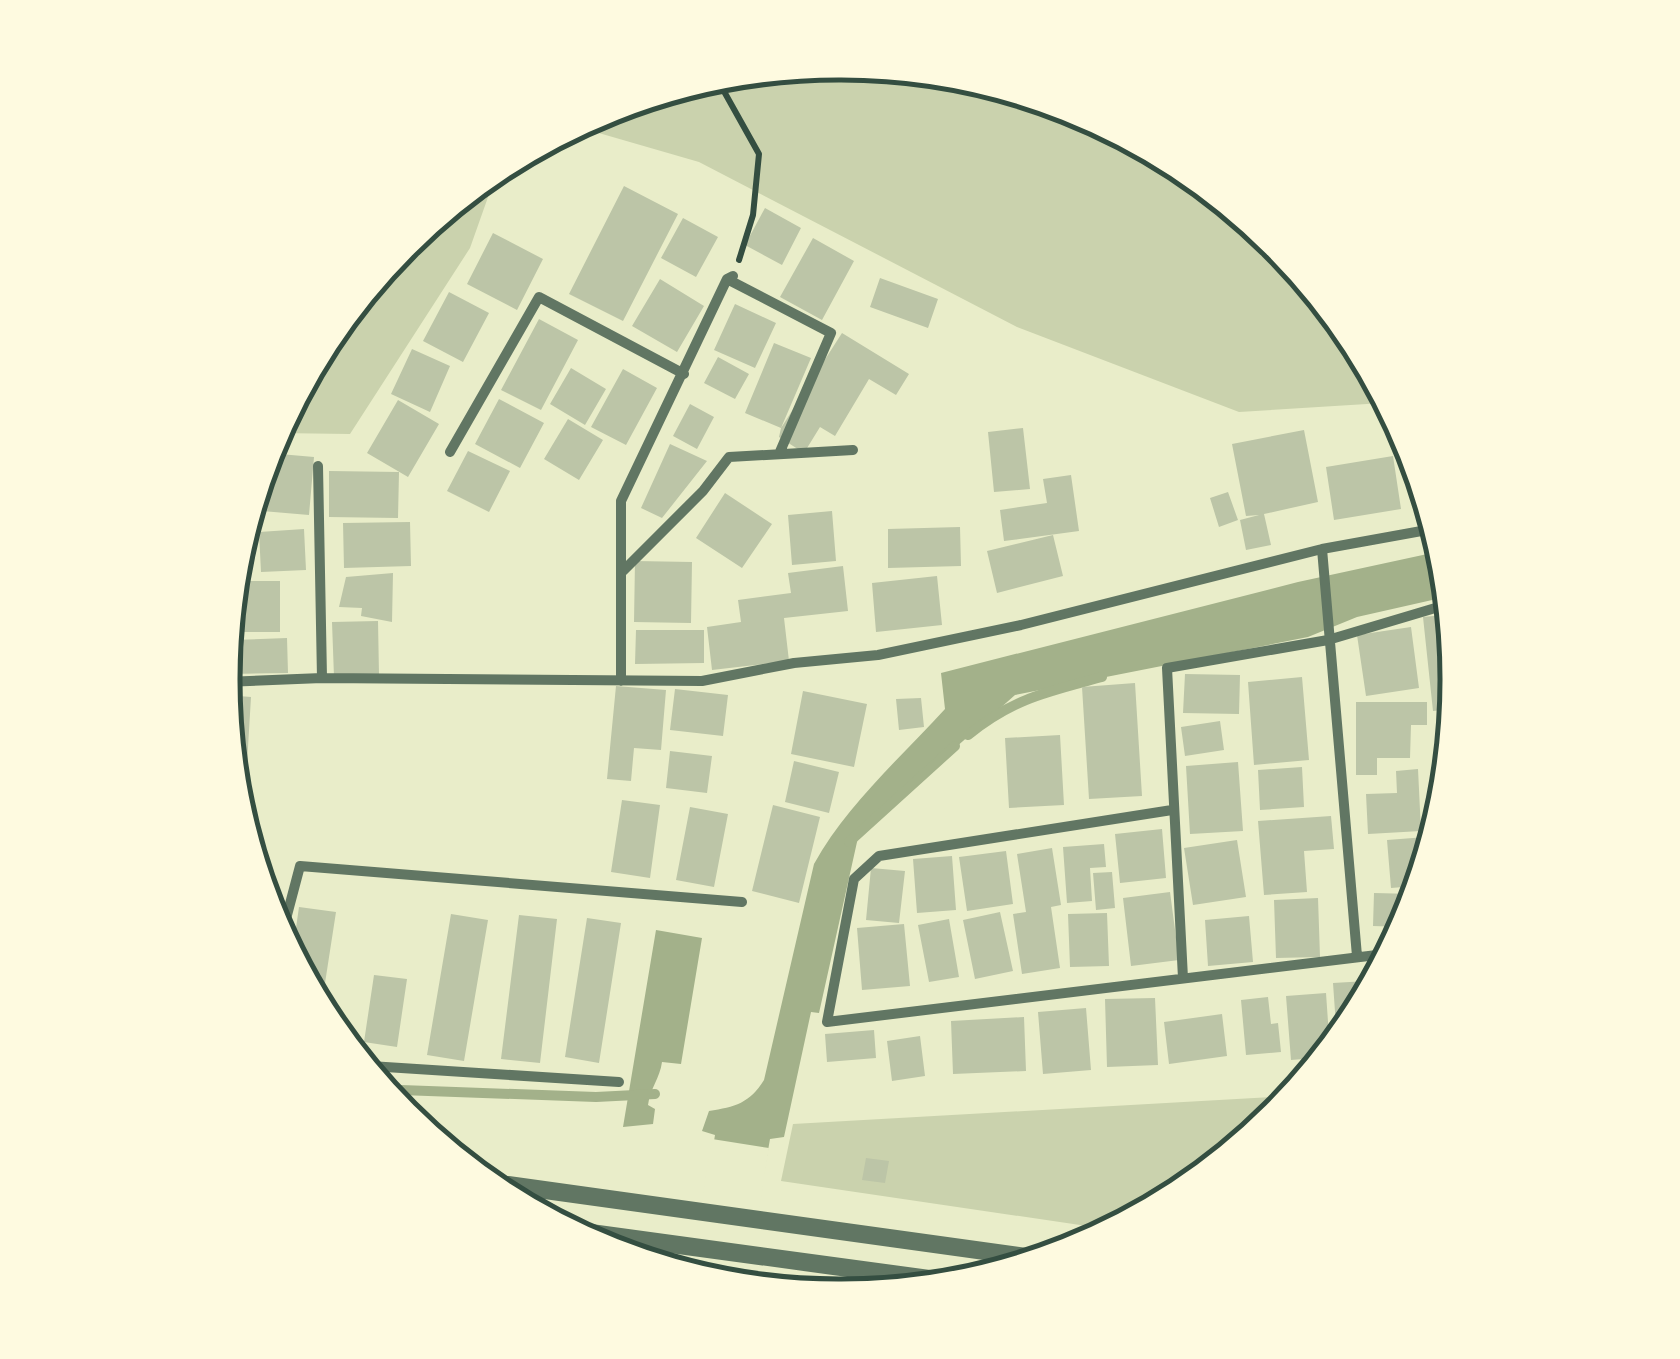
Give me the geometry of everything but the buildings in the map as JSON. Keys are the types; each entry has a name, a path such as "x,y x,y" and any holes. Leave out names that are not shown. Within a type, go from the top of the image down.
{"street":[{"path":"621,680 621,502 730,277 832,332 780,454"},
{"path":"450,452 539,297 684,374"},
{"path":"623,571 703,490 729,457 853,450"},
{"path":"318,466 322,678"},
{"path":"240,681 322,678 702,681 794,663 878,655 1021,625 1322,550 1421,531"},
{"path":"1322,550 1357,956"},
{"path":"1183,978 1166,668 1328,640 1435,608"},
{"path":"1172,810 879,856 854,879 827,1022 1372,955"},
{"path":"288,913 300,866 742,902"},
{"path":"382,1067 619,1082"},
{"path":"521,1187 1009,1255"},
{"path":"622,1237 903,1276"}],"path":[{"path":"724,92 759,154 754,214 730,277"}],"shaded area":[{"path":"801,81 918,85 1033,112 1140,160 1235,229 1291,284 1316,315 1372,404 1239,412 1017,327 699,162 597,132 685,100"},
{"path":"489,194 470,248 350,434 293,433 342,346 389,284 445,229"},
{"path":"1426,554 1434,600 1357,617 1308,637 1015,695 859,833 819,1013 811,1012 784,1137 770,1139 747,1271 694,1261 715,1135 702,1131 709,1111 741,1103 764,1080 814,864 858,802 945,709 941,673 1298,582"},
{"path":"656,930 702,938 681,1064 662,1062 648,1105 655,1109 653,1124 623,1127"},
{"path":"1270,1097 1173,1178 1085,1226 781,1181 793,1124"}],"pier":[{"path":"712,1139 769,1148 749,1272 692,1260"}],"waterway":[{"path":"968,735 1016,704 1102,677"},
{"path":"849,842 955,746"},
{"path":"404,1090 596,1097 655,1094"}]}
